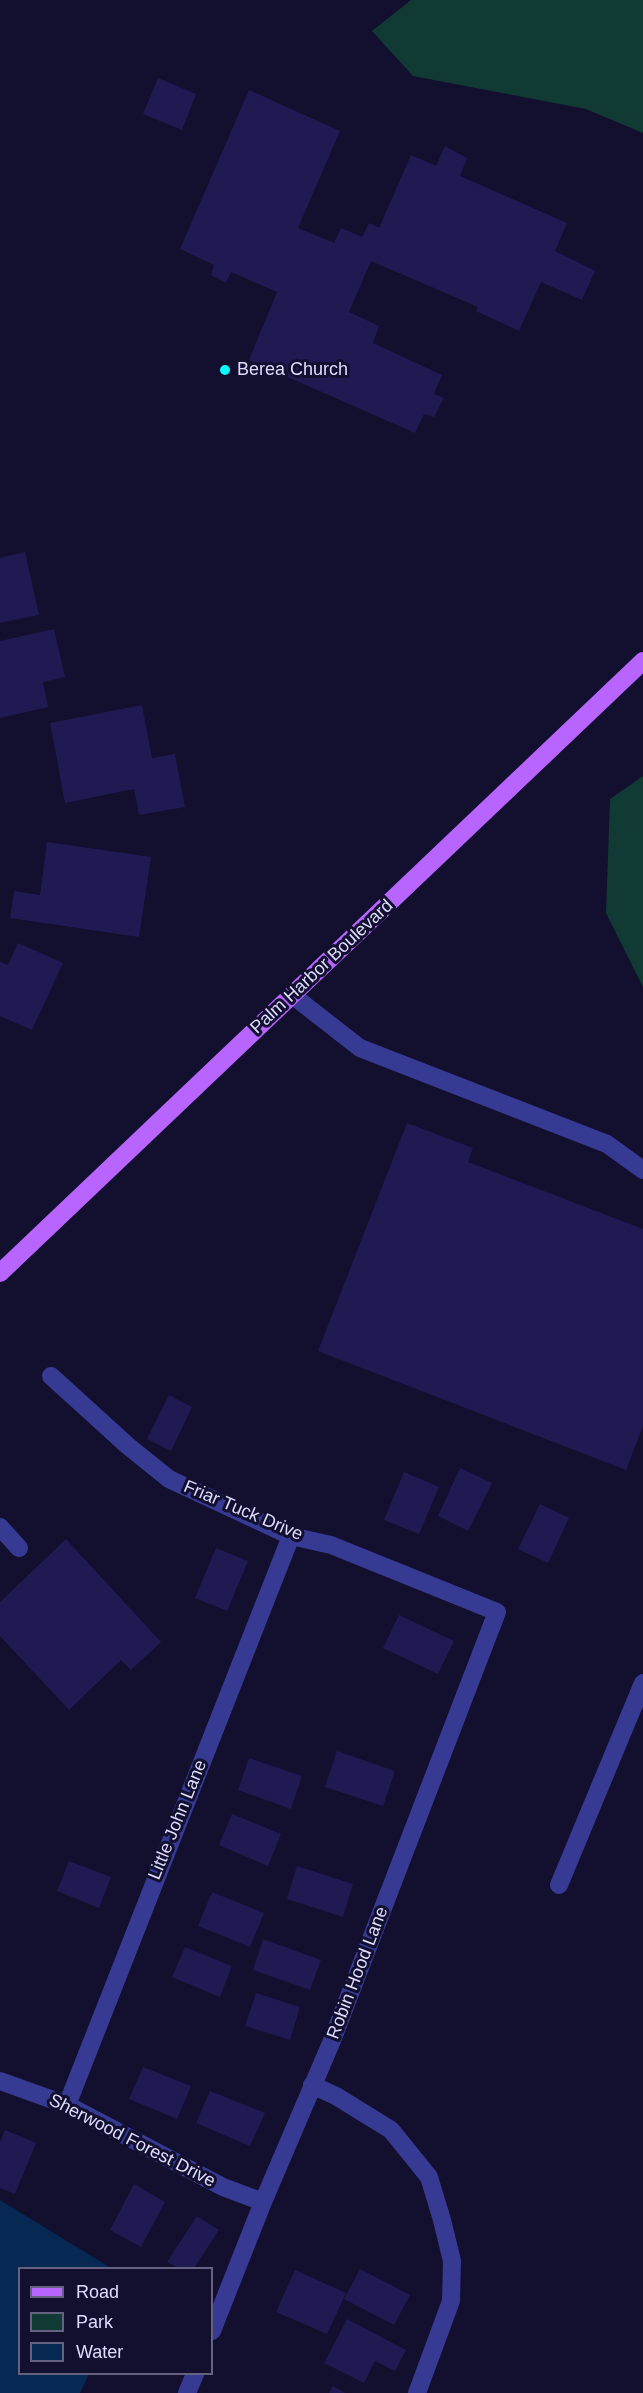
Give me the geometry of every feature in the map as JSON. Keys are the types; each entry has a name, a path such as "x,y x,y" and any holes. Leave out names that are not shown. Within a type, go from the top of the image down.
{"main road":[{"name":"Palm Harbor Boulevard","path":"0,1273 643,661"}],"lane":[{"path":"292,995 360,1048 607,1144 643,1170"},
{"name":"Friar Tuck Drive","path":"51,1376 128,1446 169,1479 291,1536 330,1545 497,1612"},
{"path":"0,1527 19,1548"},
{"name":"Little John Lane","path":"67,2105 291,1536"},
{"name":"Robin Hood Lane","path":"213,2328 263,2202 335,2032 497,1612"},
{"path":"559,1885 643,1683"},
{"name":"Sherwood Forest Drive","path":"0,2081 67,2105 223,2187 263,2202"},
{"path":"312,2085 336,2096 391,2130 429,2177 452,2261 451,2301 417,2393"},
{"path":"187,2393 194,2375"}],"green space":[{"path":"411,0 643,0 643,133 586,109 413,76 372,31"},
{"path":"643,776 643,987 606,913 610,799"}],"water":[{"path":"0,2200 109,2267 18,2267 18,2375 89,2375 80,2393 0,2393"}],"building":[{"path":"158,78 196,94 182,130 143,114"},
{"path":"249,90 340,131 298,228 334,243 341,228 362,237 369,223 379,228 411,155 436,166 445,146 467,158 460,176 567,223 555,251 595,271 582,300 541,282 519,331 476,311 478,307 371,261 349,312 379,326 373,343 442,375 434,394 444,398 434,417 424,414 415,433 249,360 277,292 231,272 226,283 211,275 214,265 180,249"},
{"path":"25,552 39,615 0,623 0,558"},
{"path":"54,629 65,677 43,682 48,707 0,718 0,641"},
{"path":"142,705 152,758 175,754 185,807 139,815 134,789 65,803 50,723"},
{"path":"47,842 151,857 139,937 10,918 14,891 40,895"},
{"path":"18,943 63,963 32,1030 0,1016 0,962 8,965"},
{"path":"407,1123 473,1148 468,1162 643,1229 643,1426 626,1470 318,1351"},
{"path":"169,1395 192,1407 171,1451 147,1439"},
{"path":"460,1468 492,1483 468,1531 438,1516"},
{"path":"404,1472 439,1487 419,1534 384,1520"},
{"path":"540,1504 569,1518 548,1563 518,1549"},
{"path":"66,1539 161,1642 131,1670 121,1660 69,1710 0,1636 0,1602"},
{"path":"216,1548 248,1561 227,1611 195,1598"},
{"path":"399,1615 454,1641 438,1674 383,1648"},
{"path":"337,1751 395,1771 383,1806 325,1787"},
{"path":"249,1758 302,1776 291,1809 238,1790"},
{"path":"232,1814 281,1834 268,1866 219,1845"},
{"path":"69,1861 111,1877 99,1908 57,1891"},
{"path":"297,1866 353,1884 343,1917 287,1899"},
{"path":"212,1892 264,1913 250,1947 198,1926"},
{"path":"263,1939 321,1960 310,1990 253,1970"},
{"path":"185,1947 232,1966 220,1997 172,1977"},
{"path":"256,1993 300,2007 290,2040 245,2026"},
{"path":"143,2067 191,2086 177,2119 129,2099"},
{"path":"210,2091 265,2113 250,2146 196,2123"},
{"path":"5,2130 36,2143 15,2194 0,2188 0,2142"},
{"path":"134,2184 165,2202 141,2247 110,2230"},
{"path":"197,2216 219,2230 195,2267 176,2267 167,2262"},
{"path":"360,2269 410,2295 394,2325 344,2299"},
{"path":"295,2270 346,2293 327,2334 276,2312"},
{"path":"347,2319 406,2350 395,2371 375,2361 364,2383 324,2363"},
{"path":"333,2386 345,2393 329,2393"}],"place":[{"name":"Berea Church","path":"225,370"}]}
